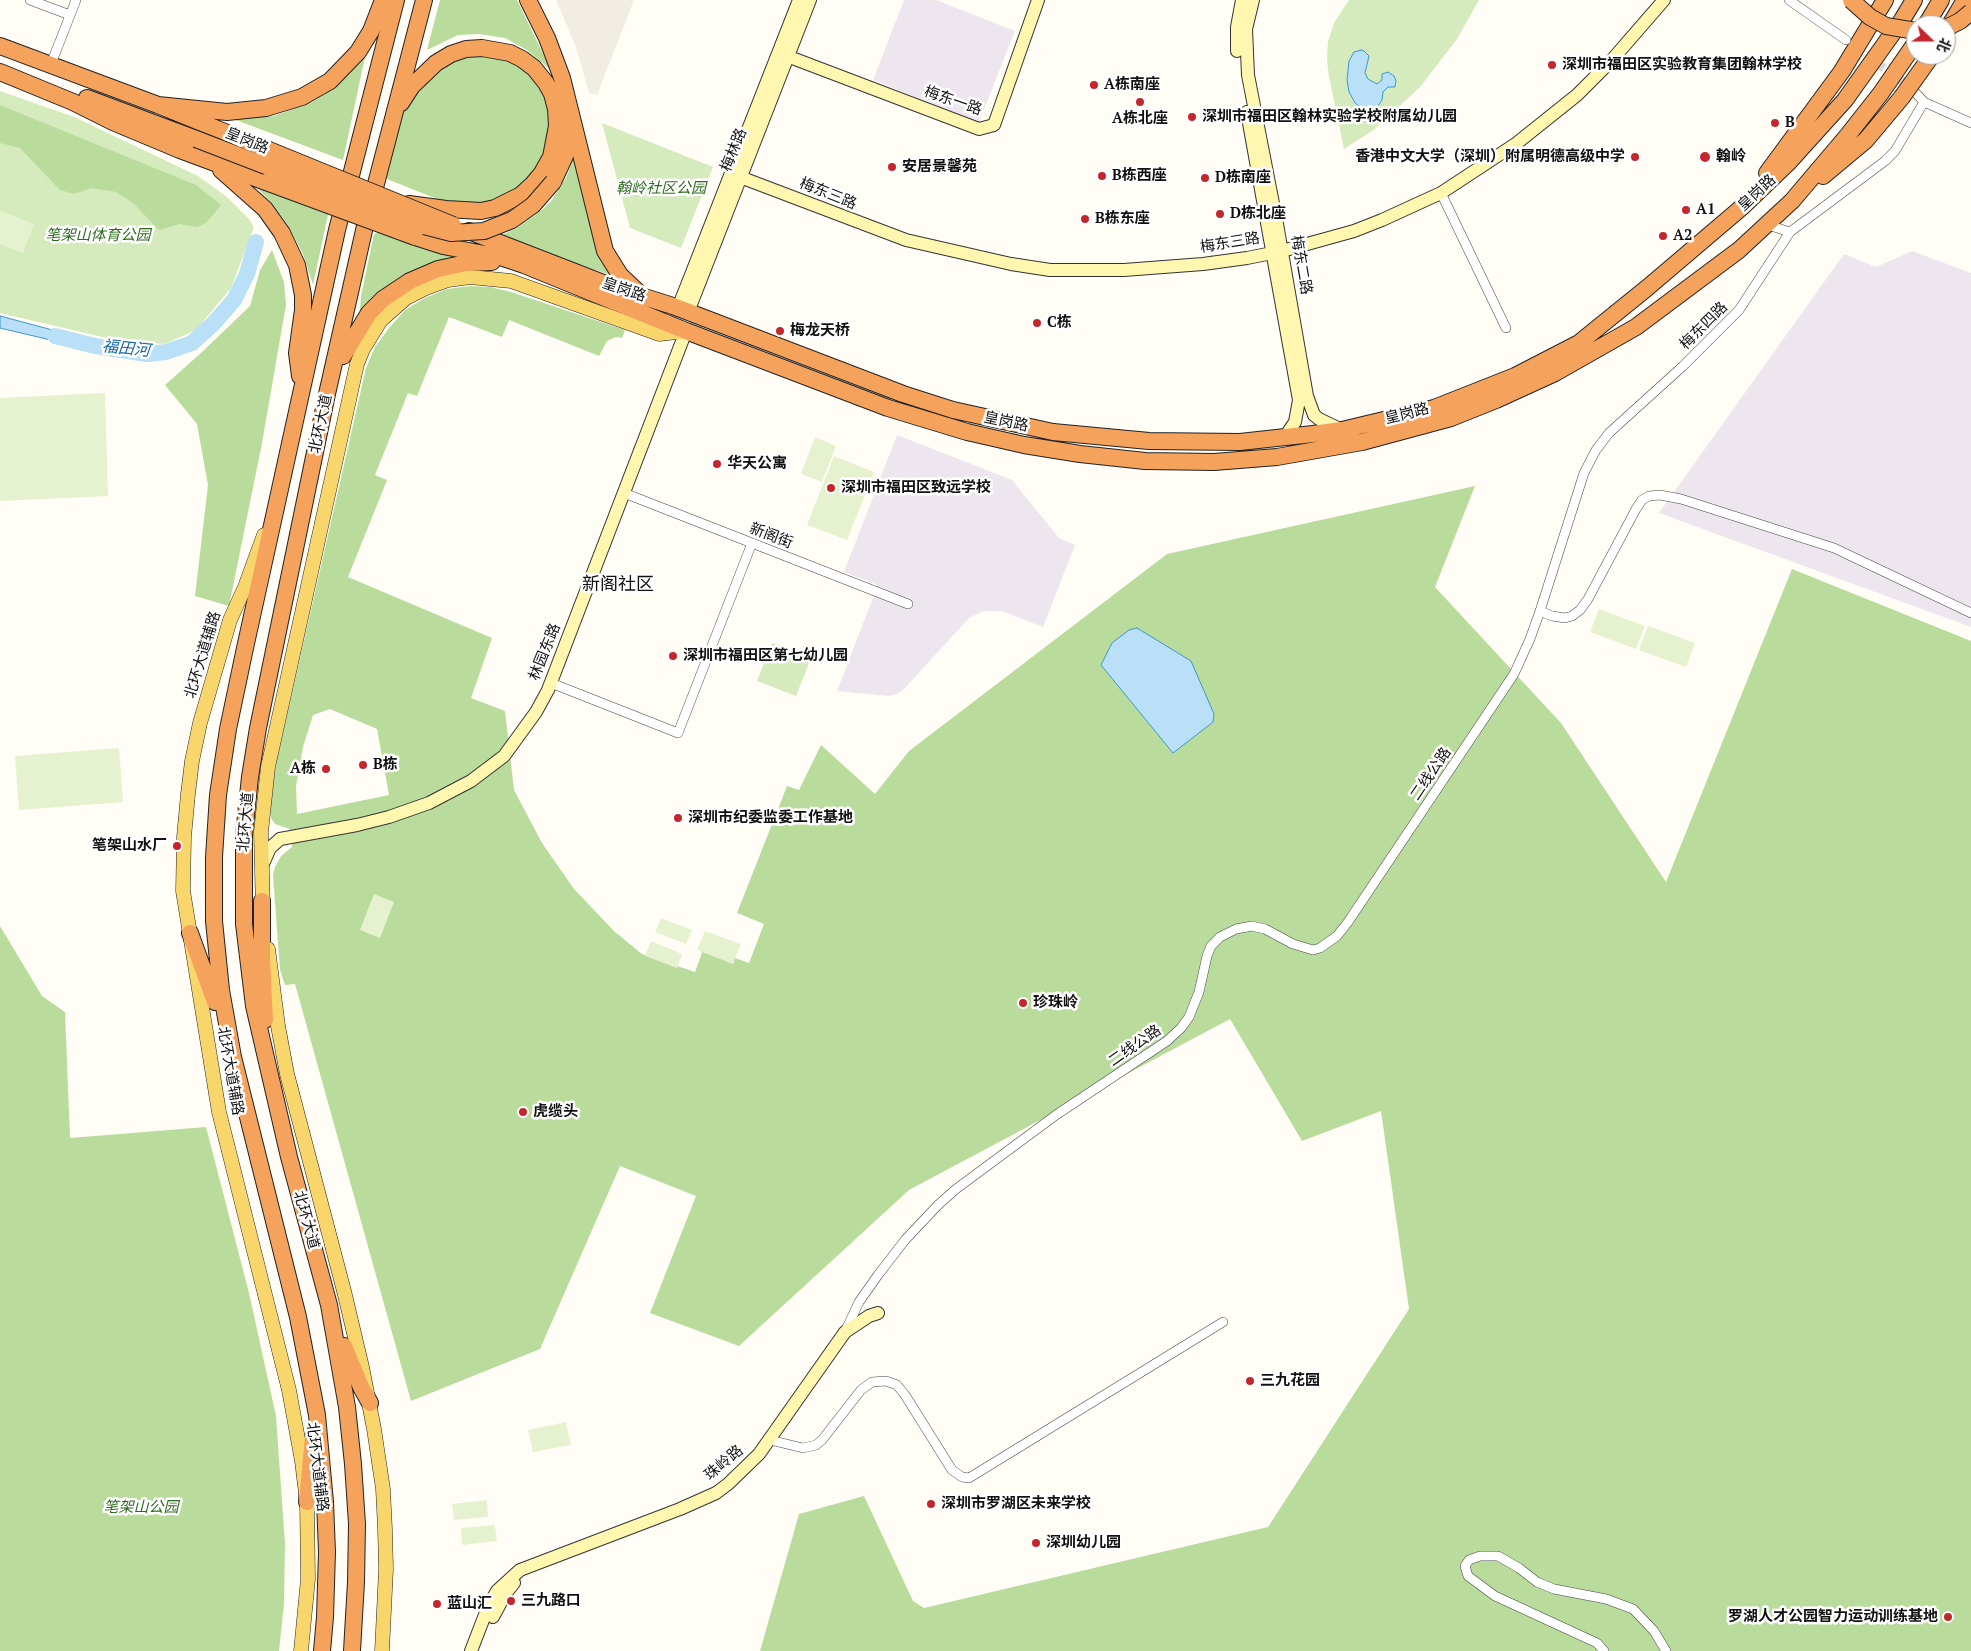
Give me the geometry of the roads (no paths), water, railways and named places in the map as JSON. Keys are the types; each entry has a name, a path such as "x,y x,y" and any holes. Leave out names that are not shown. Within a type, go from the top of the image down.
{"highway":[{"path":"158,105 227,112 266,108 302,97 330,81 358,52 371,31 383,0"},
{"name":"北环大道","path":"322,1651 327,1552 325,1494 316,1415 298,1317 233,1057 221,990 214,921 214,857 218,795 228,729 276,502 337,230 396,0"},
{"name":"北环大道","path":"352,1651 356,1582 356,1524 353,1464 347,1407 329,1305 271,1084 254,1006 246,953 243,895 246,807 258,728 364,226 424,0"},
{"path":"528,0 555,57 569,102 605,251 620,275 645,297"},
{"path":"1851,0 1870,17 1886,26 1906,29"},
{"path":"1741,208 1842,71 1885,0"},
{"name":"皇岗路","path":"0,46 158,105 453,224 903,394 953,410 1053,432 1149,442 1240,442 1281,439 1342,430 1434,408 1484,390 1579,342 1741,208 1795,156 1845,100 1914,0"},
{"path":"1932,15 1941,0"},
{"path":"1956,15 1965,0"},
{"path":"1956,23 1971,12"},
{"path":"392,118 412,86 423,74 443,58 466,49 482,48 510,53 534,68 552,94 556,109 557,126 551,156 542,173 532,185 510,202 488,210 462,211 401,202"},
{"name":"皇岗路","path":"0,74 29,83 131,130 207,160 415,237 443,246 524,265 686,332 888,408 931,422 1024,445 1080,454 1145,461 1214,462 1277,457 1362,442 1441,421 1496,400 1556,373 1636,327 1713,270 1768,225 1792,201 1848,135 1881,93 1906,57"},
{"path":"1792,201 1866,140 1907,93 1925,65"},
{"path":"0,68 22,72 416,224 451,233 484,231 512,220 532,205 553,182 565,156 568,139 569,102"},
{"path":"207,160 237,182 265,209 293,253 301,278 303,295 303,310 297,353 301,389"},
{"path":"327,394 342,357 359,328 383,298 397,288 410,280 438,269 460,265 493,262 524,265"},
{"path":"262,901 262,959 271,1084"},
{"path":"190,933 233,1057"},
{"path":"329,1305 351,1364 370,1403"},
{"path":"307,1502 316,1415"}],"main road":[{"path":"0,40 22,54"},
{"path":"382,1651 386,1569 380,1463 370,1403 346,1300 287,1074 278,1026 262,901 261,873 264,794 272,745 358,364 363,349 381,320 406,298 448,280 470,277 511,281 654,332 665,334 686,332"},
{"name":"北环大道辅路","path":"276,502 220,650 200,723 192,760 184,837 183,891 219,1112 289,1390 302,1461 307,1502 308,1579 301,1651"},
{"path":"258,728 264,794"}],"street":[{"path":"30,0 70,16"},
{"path":"50,64 76,0"},
{"name":"梅林路","path":"784,55 799,0"},
{"name":"梅林路","path":"683,310 784,55 810,0"},
{"name":"梅东一路","path":"784,55 979,129 994,125 1038,0"},
{"name":"梅东二路","path":"1242,0 1237,27 1238,60 1310,406 1319,420 1342,430"},
{"name":"梅东二路","path":"1252,0 1246,28 1248,75 1299,400 1295,422 1288,434 1281,439"},
{"name":"梅东三路","path":"736,176 906,240 974,257 1040,268 1098,271 1151,268 1210,263 1277,252 1354,230 1397,214 1441,193 1516,143 1577,95 1611,61 1664,0"},
{"path":"1789,0 1846,40"},
{"path":"1907,93 1971,123"},
{"name":"梅东四路","path":"1540,611 1572,508 1589,462 1609,433 1683,366 1739,310 1790,232 1885,161 1895,151 1924,102"},
{"path":"1441,193 1506,328"},
{"path":"1768,225 1790,232"},
{"name":"林园东路","path":"285,837 357,825 389,817 430,803 471,781 504,756 536,712 551,683 686,332"},
{"name":"新阁街","path":"624,493 908,604"},
{"path":"1540,611 1552,616 1565,618 1572,616 1580,610 1588,599 1636,508 1642,500 1649,496 1660,495 1682,499 1834,548 1971,613"},
{"path":"551,683 678,733 752,543"},
{"name":"二线公路","path":"845,1332 852,1315 878,1275 905,1240 938,1205 956,1189 1042,1125 1167,1042 1181,1028 1189,1017 1199,992 1211,946 1220,937 1236,928 1252,926 1265,929 1293,944 1313,950 1320,948 1337,936 1514,674 1540,611"},
{"path":"262,819 264,826 270,833 285,837"},
{"path":"261,873 264,860 270,848 277,840 285,837"},
{"name":"珠岭路","path":"471,1651 488,1607 496,1592 520,1570 680,1509 716,1493 739,1475 770,1440 789,1410 845,1332 869,1316 878,1313"},
{"path":"770,1440 803,1448 816,1445 861,1390 872,1382 886,1381 897,1385 906,1395 952,1470 962,1477 969,1478 1223,1322"},
{"path":"1604,1651 1597,1643 1495,1596 1468,1576 1464,1566 1468,1560 1480,1556 1498,1556 1519,1568 1537,1582 1554,1589 1606,1599 1633,1609 1654,1631 1666,1651"},
{"name":"珠岭路","path":"480,1651 496,1610 506,1593 516,1581 535,1565"}],"water":[{"path":"1361,50 1369,56 1365,73 1368,79 1377,84 1382,80 1382,74 1388,72 1394,76 1396,81 1395,87 1388,87 1383,92 1382,100 1378,106 1370,110 1355,103 1349,92 1347,80 1349,61 1354,52"},
{"path":"0,316 75,336 76,346 0,328"},
{"path":"1137,628 1191,661 1214,714 1213,722 1173,753 1101,665 1112,643 1129,630"}],"waterway":[{"name":"福田河","path":"55,336 95,346 147,354 166,352 192,343 213,324 234,300 247,274 256,242"}],"tunnel":[{"path":"1855,47 1911,88"}],"place":[{"name":"深圳市福田区实验教育集团翰林学校","path":"1552,65"},
{"name":"A栋南座","path":"1094,85"},
{"name":"A栋北座","path":"1140,102"},
{"name":"深圳市福田区翰林实验学校附属幼儿园","path":"1192,117"},
{"name":"B","path":"1775,123"},
{"name":"香港中文大学（深圳）附属明德高级中学","path":"1635,157"},
{"name":"翰岭","path":"1705,157"},
{"name":"安居景馨苑","path":"892,167"},
{"name":"B栋西座","path":"1102,176"},
{"name":"D栋南座","path":"1205,178"},
{"name":"A1","path":"1686,210"},
{"name":"D栋北座","path":"1220,214"},
{"name":"B栋东座","path":"1085,219"},
{"name":"A2","path":"1663,236"},
{"name":"C栋","path":"1037,323"},
{"name":"梅龙天桥","path":"780,331"},
{"name":"华天公寓","path":"717,464"},
{"name":"深圳市福田区致远学校","path":"831,488"},
{"name":"深圳市福田区第七幼儿园","path":"673,656"},
{"name":"B栋","path":"363,765"},
{"name":"A栋","path":"326,769"},
{"name":"深圳市纪委监委工作基地","path":"678,818"},
{"name":"笔架山水厂","path":"177,846"},
{"name":"珍珠岭","path":"1023,1003"},
{"name":"虎缆头","path":"523,1112"},
{"name":"三九花园","path":"1250,1381"},
{"name":"深圳市罗湖区未来学校","path":"931,1504"},
{"name":"深圳幼儿园","path":"1036,1543"},
{"name":"三九路口","path":"511,1601"},
{"name":"蓝山汇","path":"437,1604"},
{"name":"罗湖人才公园智力运动训练基地","path":"1948,1617"}],"district":[{"name":"新阁社区","path":"618,585"}],"park label":[{"name":"翰岭社区公园","path":"661,189"},
{"name":"笔架山体育公园","path":"98,236"},
{"name":"笔架山公园","path":"141,1508"}]}
